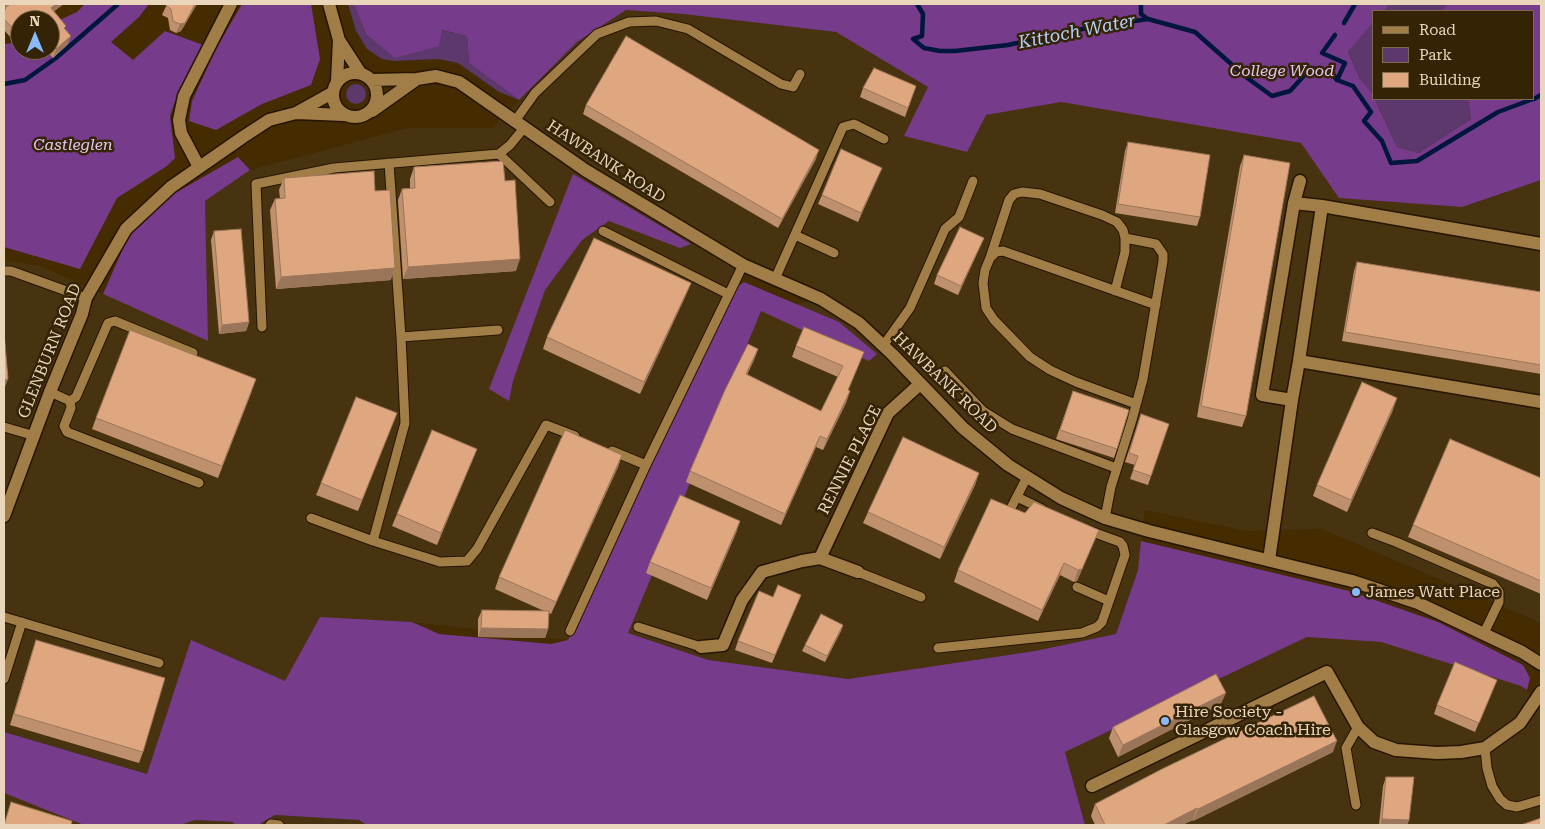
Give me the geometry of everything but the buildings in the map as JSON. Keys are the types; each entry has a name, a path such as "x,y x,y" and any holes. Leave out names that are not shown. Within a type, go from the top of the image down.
{"street":[{"path":"199,167 181,133 179,120 184,96 231,4"},
{"path":"329,4 340,40 377,90 377,101 371,111"},
{"path":"340,40 335,106 344,115 354,118 363,116 417,79"},
{"path":"335,87 348,74 366,77"},
{"name":"HAWBANK ROAD","path":"366,77 417,79 436,76 459,82 585,170 742,265 821,299 859,323 963,428 1008,465 1061,498 1105,518 1149,532 1352,580 1418,603 1484,633 1541,664"},
{"name":"GLENBURN ROAD","path":"296,113 335,87"},
{"name":"GLENBURN ROAD","path":"4,516 50,392 82,314 86,298 126,229 171,187 269,120 296,113 344,115"},
{"path":"1292,400 1262,395 1294,203 1300,181"},
{"path":"1294,203 1322,206 1541,244"},
{"path":"1269,560 1322,206"},
{"path":"1299,360 1541,402"},
{"name":"RENNIE PLACE","path":"820,558 888,413 920,384"},
{"path":"701,647 723,645 742,600 762,572 820,558 858,572"},
{"path":"1092,786 1327,672 1358,727 1374,742 1396,750 1437,753 1485,748 1520,723 1541,692"}],"lane":[{"path":"262,327 256,184 334,168 499,154 510,145 536,93 597,34 629,22 656,21 688,29 781,84 793,88 800,74"},
{"path":"775,279 843,126 854,124 884,139"},
{"path":"499,154 550,202"},
{"path":"373,541 405,423 389,163"},
{"path":"883,346 910,308 945,229 959,217 973,181"},
{"path":"1116,291 1125,252 1123,230 1116,222 1102,215 1040,194 1022,192 1014,194 1009,200 985,270 983,283 986,308 994,320 1019,347 1050,370 1136,404"},
{"path":"604,231 728,294"},
{"path":"795,235 834,253"},
{"path":"1105,518 1116,468 1143,379 1163,254 1156,244 1125,238"},
{"path":"990,258 996,252 1003,251 1156,305"},
{"path":"570,631 646,465 742,265"},
{"path":"4,271 11,271 86,298"},
{"path":"70,401 76,397 108,323 115,321 193,353"},
{"path":"401,337 498,330"},
{"path":"945,371 983,411 1012,429 1116,468"},
{"path":"50,392 70,401"},
{"path":"70,401 71,408 64,426 67,432 199,483"},
{"path":"311,518 373,541 440,562 467,561 477,549 546,425 583,440"},
{"path":"4,427 35,436"},
{"path":"601,447 646,465"},
{"path":"1011,508 1027,477"},
{"path":"1017,497 1048,512"},
{"path":"938,648 1082,633 1097,627 1102,622 1125,555 1124,546 1120,542 1081,527"},
{"path":"1372,533 1493,584 1499,592 1499,602 1484,633"},
{"path":"858,572 921,597"},
{"path":"1077,587 1109,601"},
{"path":"4,616 159,663"},
{"path":"4,679 22,622"},
{"path":"638,627 701,647"},
{"path":"1356,805 1346,748 1358,727"},
{"path":"1485,748 1487,768 1492,786 1500,799 1507,805 1517,807 1541,800"},
{"path":"270,825 280,825"}],"shaded area":[{"path":"626,10 683,14 836,32 928,87 904,136 967,152 986,115 1061,102 1301,143 1339,198 1462,207 1541,180 1541,623 1322,529 1246,531 1145,510 1138,570 1116,634 1035,651 848,679 713,662 627,633 761,311 820,299 743,265 570,631 568,640 412,622 320,617 291,693 147,774 4,732 4,260 40,266 208,341 205,201 250,170 408,128 492,128 577,42"},
{"path":"1307,637 1381,642 1521,686 1541,701 1541,825 1085,825 1065,752"},
{"path":"4,793 84,825 4,825"},
{"path":"275,815 359,820 367,825 260,825"},
{"path":"195,820 234,822 233,825 180,825"}],"green space":[{"name":"Castleglen","path":"85,4 149,4 139,17 111,42 133,60 165,31 203,45 170,116 175,158 167,166 117,198 80,269 4,247 4,44 10,43 10,60 60,60 60,20 77,12"},
{"path":"242,4 311,4 320,59 311,85 262,104 216,130 189,121 192,101 216,49"},
{"path":"348,4 354,4 366,34 441,30 467,36 469,63 519,100 499,92 458,63 438,59 394,61 382,59 367,49 356,31"},
{"name":"College Wood","path":"354,4 1390,4 1385,10 1372,10 1372,24 1348,51 1360,79 1372,93 1372,100 1375,100 1397,147 1419,153 1471,119 1468,100 1535,100 1535,10 1442,10 1448,4 1541,4 1541,180 1462,207 1339,198 1301,143 1061,102 986,115 967,152 904,136 928,87 836,32 683,14 626,10 577,42 519,100 469,63 467,36 442,30 439,46 395,58 366,34"},
{"path":"1390,4 1448,4 1442,10 1385,10"},
{"path":"1372,24 1372,94 1360,79 1348,50"},
{"path":"356,84 363,87 366,94 363,101 356,104 349,101 346,94 349,87"},
{"path":"1375,100 1468,100 1471,119 1419,153 1397,147"},
{"path":"238,157 250,170 205,201 208,341 103,294 128,237 170,196"},
{"path":"573,174 691,244 680,248 609,221 582,240 545,290 513,381 509,401 489,389"},
{"path":"744,282 839,322 877,354 869,361 761,311 628,633 708,660 848,679 1035,651 1116,634 1138,570 1141,541 1349,591 1438,622 1523,665 1530,678 1527,690 1521,686 1381,642 1307,637 1065,752 1085,825 367,825 359,820 275,815 260,825 233,825 234,822 195,820 180,825 84,825 4,793 4,732 147,774 191,640 285,681 320,617 412,622 439,634 551,644 568,640 728,294"}],"waterway":[{"name":"Kittoch Water","path":"4,84 25,80 56,58 117,4"},
{"name":"Kittoch Water","path":"917,4 923,14 922,36 913,39 924,48 940,51 1008,45 1087,28 1148,19 1195,32 1246,77 1272,96 1290,91 1311,68 1330,71 1337,80 1353,86 1371,112 1364,121 1382,141 1391,163 1417,161 1498,112 1530,100"},
{"path":"1141,4 1141,14 1148,19"},
{"path":"1344,23 1355,4"},
{"path":"1335,35 1322,53 1345,63 1337,80"},
{"name":"Kittoch Water","path":"1535,98 1541,95"}],"place":[{"name":"James Watt Place","path":"1356,592"},
{"name":"Hire Society - Glasgow Coach Hire","path":"1165,721"}]}
